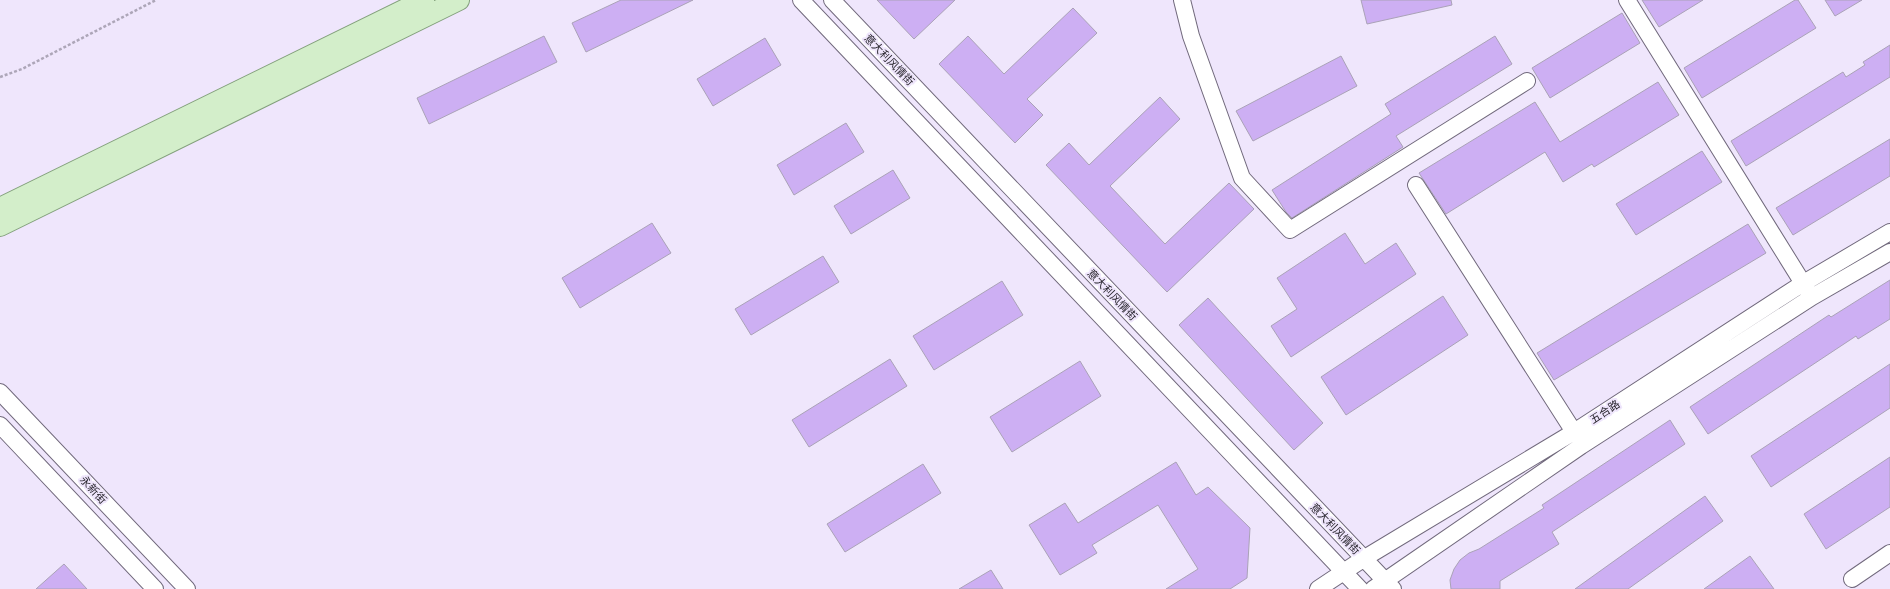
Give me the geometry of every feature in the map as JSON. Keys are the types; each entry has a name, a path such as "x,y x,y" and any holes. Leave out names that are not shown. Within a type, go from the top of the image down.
{"main road":[{"path":"0,208 424,0"},
{"path":"0,226 458,0"}],"street":[{"name":"意大利风情街","path":"801,0 1360,589"},
{"name":"意大利风情街","path":"832,0 1363,559 1383,586"},
{"path":"1182,0 1191,36 1242,178 1290,230 1527,81"},
{"path":"1627,0 1802,284 1812,297"},
{"path":"1416,185 1574,432"},
{"name":"五合路","path":"1318,589 1363,559 1574,432 1802,284 1890,232"},
{"name":"五合路","path":"1383,586 1581,446 1812,297 1890,252"},
{"name":"永新街","path":"0,392 187,589"},
{"name":"永新街","path":"0,425 155,589"},
{"path":"1852,579 1890,553"}],"path":[{"path":"0,77 22,69 156,0"}],"building":[{"path":"621,0 693,0 586,52 572,23"},
{"path":"877,0 955,0 914,39"},
{"path":"1361,0 1451,0 1452,5 1367,24"},
{"path":"1642,0 1703,0 1659,27"},
{"path":"1795,0 1798,0 1816,28 1702,98 1684,68"},
{"path":"1825,0 1862,0 1835,16"},
{"path":"1073,8 1097,33 1027,99 1043,115 1015,143 939,64 968,36 1004,74"},
{"path":"1622,13 1640,43 1550,98 1532,68"},
{"path":"544,36 557,62 429,124 417,98"},
{"path":"1495,36 1512,64 1396,136 1403,147 1292,218 1286,212 1272,190 1391,114 1385,104"},
{"path":"765,38 781,65 713,106 697,79"},
{"path":"1890,45 1890,77 1746,166 1731,141 1843,72 1846,77 1865,65 1863,62"},
{"path":"1341,56 1357,86 1253,141 1236,111"},
{"path":"1658,82 1679,115 1594,167 1592,164 1563,182 1545,152 1446,214 1419,173 1535,102 1560,142"},
{"path":"1160,97 1180,119 1110,186 1165,244 1229,183 1254,209 1167,292 1046,165 1069,143 1089,165"},
{"path":"846,123 864,152 794,195 777,165"},
{"path":"1890,139 1890,176 1793,235 1776,208"},
{"path":"1702,151 1722,182 1636,235 1616,204"},
{"path":"893,170 910,198 851,234 834,206"},
{"path":"652,223 671,253 580,308 562,278"},
{"path":"1748,224 1766,253 1554,380 1537,353"},
{"path":"1345,233 1365,264 1396,243 1416,274 1291,357 1271,326 1297,309 1277,278"},
{"path":"823,256 839,282 751,335 735,309"},
{"path":"1890,280 1890,319 1858,339 1856,336 1708,434 1690,407 1829,315 1831,317"},
{"path":"1002,281 1023,315 934,370 913,336"},
{"path":"1443,296 1468,335 1346,415 1321,377"},
{"path":"1208,298 1323,423 1294,450 1179,325"},
{"path":"890,359 907,386 809,447 792,420"},
{"path":"1080,361 1101,396 1012,452 990,417"},
{"path":"1890,364 1890,408 1771,487 1751,456"},
{"path":"1670,420 1685,444 1552,532 1559,544 1500,581 1500,589 1451,589 1450,580 1454,569 1460,560 1469,553 1479,549 1544,508 1542,505"},
{"path":"1890,457 1890,507 1826,549 1804,514"},
{"path":"1176,462 1196,495 1208,487 1250,528 1247,578 1230,589 1166,589 1198,569 1158,505 1092,545 1097,553 1060,575 1029,525 1065,503 1078,523"},
{"path":"923,464 941,493 845,552 827,524"},
{"path":"1705,496 1723,521 1628,589 1575,589"},
{"path":"1750,556 1774,589 1704,589"},
{"path":"64,564 87,589 36,589"},
{"path":"991,570 1003,589 959,589"}]}
